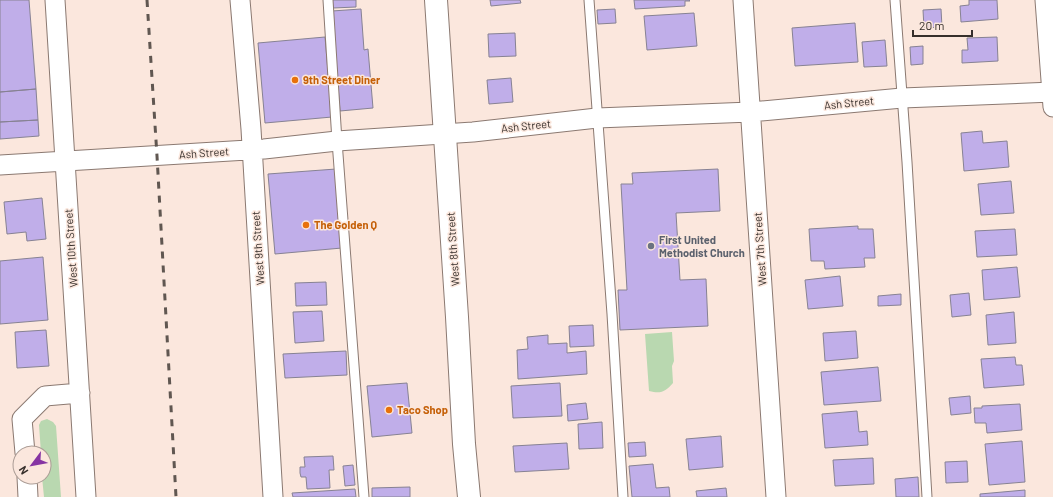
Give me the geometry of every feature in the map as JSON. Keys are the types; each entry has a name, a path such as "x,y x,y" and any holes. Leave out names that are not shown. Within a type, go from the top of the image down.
{"main road":[{"name":"West 8th Street","path":"436,0 458,317 464,444 469,497"}],"street":[{"name":"West 10th Street","path":"55,0 86,497"},
{"name":"West 9th Street","path":"240,0 252,150 273,497"},
{"name":"West 7th Street","path":"743,0 776,497"},
{"path":"1046,0 1053,97"},
{"name":"Ash Street","path":"0,165 252,150 337,141 445,134 597,118 750,112 902,98 1053,97"},
{"path":"24,445 22,419 45,396 80,393"},
{"path":"27,485 28,497"}],"lane":[{"path":"328,0 337,141 364,497"},
{"path":"589,0 612,314 622,497"},
{"path":"895,0 927,497"}],"green space":[{"path":"672,332 674,361 672,366 673,383 662,392 649,391 645,334"},
{"path":"47,419 53,422 56,426 61,497 44,497 43,485 52,485 52,445 40,445 39,425 41,421"}],"building":[{"path":"0,0 29,0 36,89 0,92"},
{"path":"332,0 356,0 356,7 333,8"},
{"path":"490,0 520,0 521,3 491,6"},
{"path":"634,0 690,1 685,1 685,6 635,9"},
{"path":"969,0 997,0 998,19 961,22 960,6 969,5"},
{"path":"361,9 364,50 368,49 373,108 340,111 332,11"},
{"path":"615,9 616,23 598,24 597,10"},
{"path":"941,9 942,27 924,28 923,10"},
{"path":"694,13 697,46 647,50 644,16"},
{"path":"855,23 858,62 795,66 792,28"},
{"path":"515,33 516,56 489,57 488,34"},
{"name":"9th Street Diner","path":"325,37 332,117 265,123 258,43"},
{"path":"997,37 998,61 962,63 962,50 968,50 967,38"},
{"path":"885,40 887,66 864,67 862,42"},
{"path":"923,46 923,64 911,65 910,47"},
{"path":"511,78 513,102 489,104 487,80"},
{"path":"36,89 38,120 0,122 0,92"},
{"path":"38,120 39,136 0,139 0,122"},
{"path":"982,131 983,143 1007,141 1009,167 964,171 961,133"},
{"name":"The Golden Q","path":"336,169 342,248 275,254 268,174"},
{"name":"First United Methodist Church","path":"718,169 720,211 676,213 680,280 706,279 708,326 620,330 618,290 627,290 621,184 633,184 632,173"},
{"path":"1011,181 1014,213 981,215 978,184"},
{"path":"42,198 46,239 27,241 26,232 7,234 4,202"},
{"path":"858,226 858,229 873,229 875,258 864,258 865,267 825,269 824,261 811,261 809,229"},
{"path":"1015,229 1017,255 977,257 975,231"},
{"path":"43,257 48,320 0,324 0,261"},
{"path":"1017,267 1020,297 984,300 982,270"},
{"path":"840,276 843,306 808,309 805,280"},
{"path":"326,282 327,305 296,306 295,283"},
{"path":"969,293 971,315 952,317 950,295"},
{"path":"901,294 901,305 878,306 878,296"},
{"path":"322,311 324,341 295,343 293,312"},
{"path":"1014,312 1016,343 988,345 986,315"},
{"path":"593,325 594,346 570,347 569,326"},
{"path":"46,330 49,366 17,368 15,332"},
{"path":"856,331 858,358 825,361 823,333"},
{"path":"548,335 548,344 567,343 567,353 586,351 587,374 518,379 517,350 528,349 527,337"},
{"path":"346,351 347,375 285,378 283,354"},
{"path":"1015,357 1016,365 1022,365 1024,385 984,388 981,359"},
{"path":"878,367 881,401 824,405 821,372"},
{"name":"Taco Shop","path":"407,383 412,433 372,437 367,386"},
{"path":"560,383 562,416 513,418 511,386"},
{"path":"970,396 971,413 951,415 949,398"},
{"path":"586,403 588,419 568,421 567,405"},
{"path":"1020,404 1022,430 987,433 986,423 975,423 974,408 982,408 982,406"},
{"path":"857,411 859,432 867,431 868,445 825,448 822,414"},
{"path":"602,422 603,448 579,449 578,424"},
{"path":"721,436 723,467 689,470 686,439"},
{"path":"1022,441 1025,482 989,485 985,444"},
{"path":"645,442 646,456 629,457 628,443"},
{"path":"567,443 569,469 515,472 513,446"},
{"path":"333,456 334,470 329,470 330,488 307,489 306,477 301,477 300,473 300,467 305,467 304,457"},
{"path":"873,458 874,484 835,486 833,460"},
{"path":"967,461 968,482 946,483 945,462"},
{"path":"653,464 656,488 669,487 670,497 632,497 629,466"},
{"path":"353,465 355,485 345,486 343,466"},
{"path":"918,477 919,497 896,497 895,479"},
{"path":"410,487 410,497 372,497 372,488"},
{"path":"726,488 727,497 697,497 696,491"},
{"path":"355,489 356,497 293,497 292,493"},
{"path":"1025,490 1025,497 980,497 980,494"}],"railway":[{"path":"147,0 176,497"}],"place":[{"name":"9th Street Diner","path":"295,80"},
{"name":"The Golden Q","path":"306,225"},
{"name":"First United Methodist Church","path":"651,246"},
{"name":"Taco Shop","path":"389,410"}]}
